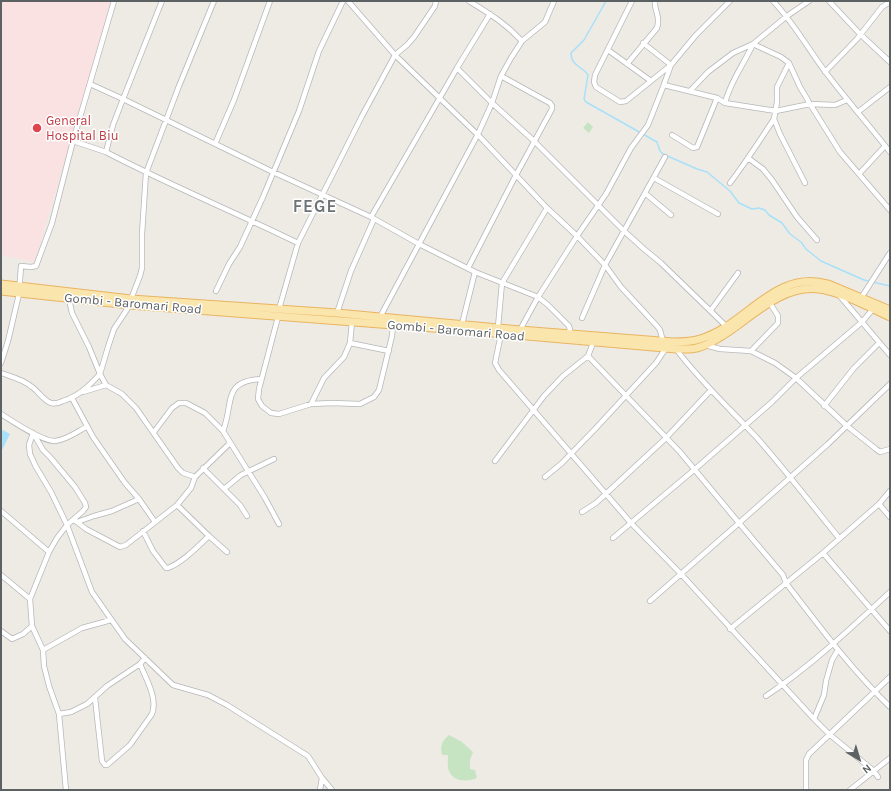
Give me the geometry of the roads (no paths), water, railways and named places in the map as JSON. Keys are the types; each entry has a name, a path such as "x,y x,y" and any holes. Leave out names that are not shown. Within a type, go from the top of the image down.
{"main road":[{"name":"Gombi - Baromari Road","path":"1,291 19,290 278,317 393,326 501,334 680,342 700,339 726,326 769,295 792,284 802,282 820,282 837,287 890,310"},
{"name":"Gombi - Baromari Road","path":"1,284 19,290 69,299 333,313 520,330 567,337 593,343 676,349 692,349 706,345 770,303 790,292 808,288 827,290 890,317"},
{"path":"327,320 333,313"}],"street":[{"path":"1,362 8,341 19,290 21,266 36,266 52,223 73,141 114,1"},
{"path":"106,152 122,99 162,1"},
{"path":"1,373 22,380 33,387 51,403 58,403 72,398 82,392 100,374 114,329 130,302 142,268 142,234 146,173 214,1"},
{"path":"215,144 234,100 270,1"},
{"path":"216,291 252,220 299,110 319,51 343,1"},
{"path":"348,1 395,55 441,97 478,134 547,208 577,236 605,266 660,330 663,341"},
{"path":"279,309 298,243 362,116 395,55 414,37 435,6 436,1"},
{"path":"469,1 509,28 522,41"},
{"path":"380,317 478,134 492,103 501,76 522,41 545,22 554,1"},
{"path":"632,1 595,75 594,82 596,87 620,102 626,101 671,65 696,35 730,1"},
{"path":"627,64 657,28 659,21 655,1"},
{"path":"773,1 787,16 825,72 890,152"},
{"path":"690,91 708,72 733,53 753,44 787,16 809,1"},
{"path":"829,1 860,34 890,62"},
{"path":"825,72 860,34 882,7 890,2"},
{"path":"333,313 373,218 457,68 490,14"},
{"path":"644,43 671,65"},
{"path":"753,44 781,57 789,63 800,87 840,152 890,210"},
{"path":"725,103 733,81 753,44"},
{"path":"608,50 651,80"},
{"path":"730,183 774,119 776,111 777,87 789,63"},
{"path":"520,330 538,297 648,125 671,65"},
{"path":"457,68 492,103 534,141 624,231 661,263 726,326"},
{"path":"468,268 552,109 552,106 531,92 501,76"},
{"path":"90,84 273,172 373,218 419,244 474,272 538,297 569,326 570,330 567,337"},
{"path":"664,85 717,98 725,103 776,111 810,104 834,105 847,100"},
{"path":"858,112 890,87"},
{"path":"672,135 692,148 697,147 717,98"},
{"path":"774,119 804,183"},
{"path":"73,141 106,152 146,173 252,220 298,243"},
{"path":"858,174 886,146"},
{"path":"582,318 605,266 665,157"},
{"path":"748,158 763,169 817,240"},
{"path":"654,178 718,214"},
{"path":"646,194 671,215"},
{"path":"498,328 502,283 547,208"},
{"path":"861,298 890,253"},
{"path":"462,324 474,272"},
{"path":"711,310 738,273"},
{"path":"838,294 890,355"},
{"path":"69,299 72,313 106,385 122,394 136,408 178,468 183,473 195,477"},
{"path":"751,350 778,323 778,316 770,303"},
{"path":"613,538 772,402 796,378 862,322 873,309"},
{"path":"278,317 258,389 258,399 262,406 271,414 279,414 311,404 360,404 374,397 379,390 389,351 393,326"},
{"path":"311,404 324,378 344,357 350,343 352,322"},
{"path":"501,334 495,363 499,370 532,409 632,523 681,574 814,719 829,734 874,771 878,777"},
{"path":"350,343 389,351"},
{"path":"495,461 532,409 554,385 588,356 593,343"},
{"path":"824,406 854,368 879,343"},
{"path":"706,345 720,349 751,350 775,363 796,378 824,406 880,452 890,449"},
{"path":"545,477 562,463 656,363 666,348"},
{"path":"676,349 685,361 744,425 840,538"},
{"path":"588,356 666,438 694,470 783,575 786,583 833,645 890,707"},
{"path":"223,431 229,413 232,393 236,387 241,382 261,379"},
{"path":"650,601 847,426 890,384"},
{"path":"82,392 106,385"},
{"path":"582,512 596,504 666,438 711,390"},
{"path":"72,398 86,427 125,483 139,499 155,522"},
{"path":"154,432 172,408 179,403 186,403 204,413 223,431 279,524"},
{"path":"1,414 33,433 50,440 65,438 86,427"},
{"path":"33,433 42,450 62,472 85,503 86,507 75,521"},
{"path":"33,433 29,445 30,454 67,525 92,592 125,639 173,685 208,695 228,705 308,756 322,778 332,790"},
{"path":"75,521 86,529 120,547 126,545 176,505 191,488 195,477 230,443"},
{"path":"224,489 233,481 274,459"},
{"path":"203,468 243,509 247,516"},
{"path":"730,629 824,553 879,504 890,490"},
{"path":"66,790 59,714 47,680 43,650 32,626 30,599 48,552 67,525 75,521 112,511 139,499"},
{"path":"879,504 890,517"},
{"path":"176,505 226,552"},
{"path":"1,511 48,552"},
{"path":"143,531 153,551 168,568 209,536"},
{"path":"824,553 890,631"},
{"path":"1,574 30,599"},
{"path":"766,696 833,645 890,592"},
{"path":"43,650 82,628 111,620"},
{"path":"1,632 12,639 23,634 32,626"},
{"path":"814,719 824,695 832,660 838,650"},
{"path":"59,714 71,712 87,704 107,686 140,664 145,658"},
{"path":"95,698 102,761 105,766 130,745 152,714 154,708 153,699 140,664"},
{"path":"806,790 806,760 809,754 890,677"},
{"path":"850,790 890,758"},
{"path":"320,790 322,778"}],"water":[{"path":"3,430 10,434 2,450 1,433"}],"waterway":[{"path":"606,1 584,40 571,53 573,61 588,75 584,99 586,102 657,142 660,151 663,154 707,172 730,191 739,203 752,209 759,208 765,210 769,215 782,223 790,234 821,261 864,280 890,286"}],"place":[{"name":"General Hospital Biu","path":"37,128"}],"district":[{"name":"FEGE","path":"315,207"}]}
